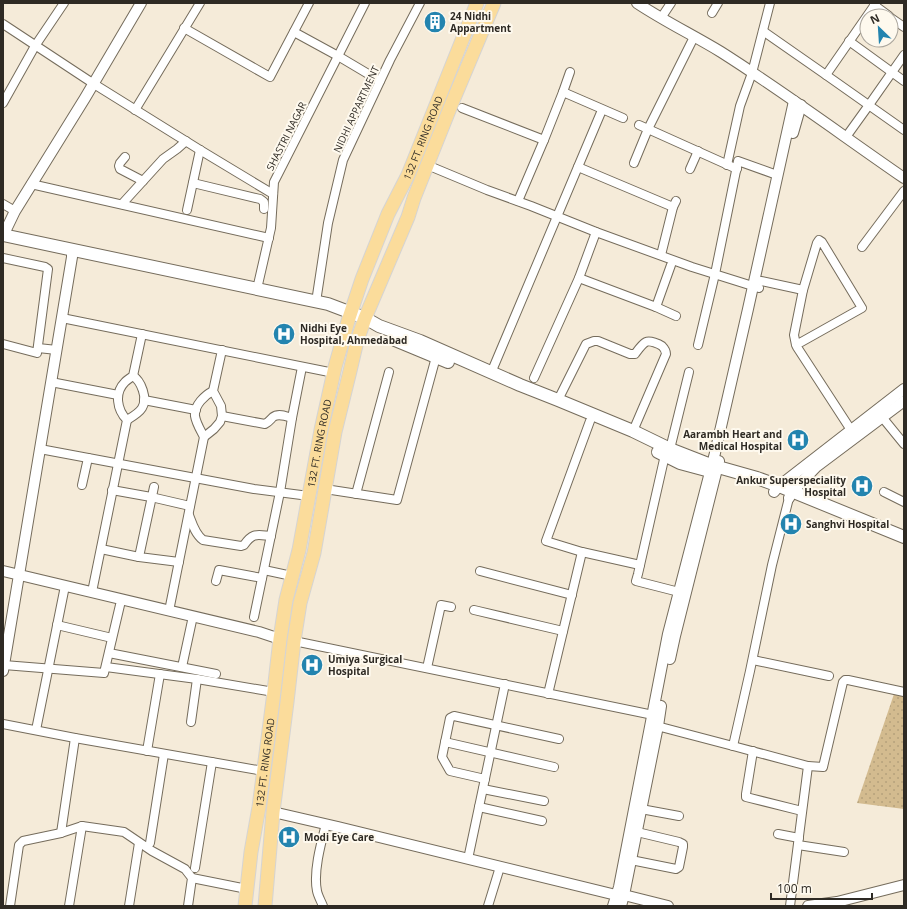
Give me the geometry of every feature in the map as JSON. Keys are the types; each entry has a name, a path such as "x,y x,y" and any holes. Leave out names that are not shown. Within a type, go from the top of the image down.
{"main road":[{"name":"132 FT. RING ROAD","path":"245,906 251,852 259,807 286,600 299,550 321,430 334,373 349,317 362,279 388,214 408,174 477,3"},
{"name":"132 FT. RING ROAD","path":"264,906 273,812 300,603 314,553 335,432 357,341 408,217 427,165 494,3"},
{"path":"3,236 321,310 379,326 420,341 491,373 633,431 667,452"},
{"path":"3,242 72,253 328,304 349,317"},
{"path":"364,322 436,357 667,452 714,469 757,478 776,489 904,537"},
{"path":"791,495 904,544"}],"street":[{"path":"3,103 35,46 64,3"},
{"path":"3,236 15,211 94,84 141,3"},
{"path":"135,110 200,3"},
{"path":"184,28 270,77 309,3"},
{"name":"SHASTRI NAGAR","path":"258,289 271,228 274,182 365,3"},
{"name":"NIDHI APPARTMENT","path":"316,302 328,222 343,160 390,60 420,3"},
{"path":"637,3 720,52 797,103 904,178"},
{"path":"661,18 671,3"},
{"path":"712,13 718,3"},
{"path":"727,165 740,106 752,73 770,3"},
{"path":"826,75 875,4"},
{"path":"3,24 135,110 273,194"},
{"path":"763,31 904,130"},
{"path":"294,32 380,81"},
{"path":"634,163 648,129 694,37"},
{"path":"849,42 904,81"},
{"path":"846,137 904,55"},
{"path":"518,201 544,140 570,72"},
{"path":"563,92 623,118"},
{"path":"758,285 777,175 797,103"},
{"path":"621,906 619,887 655,721 758,285 792,136 797,103"},
{"path":"462,108 544,140"},
{"path":"491,373 602,110"},
{"path":"639,125 737,169"},
{"path":"122,204 163,159 177,150 186,141"},
{"path":"187,210 200,150"},
{"path":"690,169 698,151"},
{"path":"124,157 119,166 120,169 143,181"},
{"path":"698,345 715,274 738,162 777,175"},
{"path":"427,165 596,232 715,274 758,285 803,290"},
{"path":"578,167 674,204 660,255"},
{"path":"193,183 260,199 264,202 264,209"},
{"path":"31,184 269,238"},
{"path":"862,247 904,191"},
{"path":"3,204 15,211"},
{"path":"534,378 579,278 596,232"},
{"path":"796,345 862,308 822,242 819,240 803,290 794,335 796,345 851,430"},
{"path":"72,253 4,668 104,673 120,605"},
{"path":"3,258 45,267 48,269 37,353 3,344"},
{"path":"656,307 671,265"},
{"path":"579,278 676,316"},
{"path":"62,318 334,373"},
{"path":"127,420 122,415 118,404 118,395 124,383 133,376 142,334"},
{"path":"558,400 586,344 598,341 630,354 635,354 644,344 649,341 661,345 666,354 633,431"},
{"path":"38,348 57,350"},
{"path":"204,437 220,422 222,416 221,406 213,391 222,350"},
{"path":"325,489 396,500 436,357"},
{"path":"254,617 280,492 302,367"},
{"path":"356,494 389,372"},
{"path":"679,592 636,581 667,452 689,372"},
{"path":"92,592 127,420 143,407 144,393 137,379 133,376"},
{"path":"51,382 118,395"},
{"path":"776,489 904,390"},
{"path":"169,611 204,437 195,416 196,410 206,395 213,391"},
{"path":"144,400 196,410"},
{"path":"733,746 753,660 772,565 791,495 816,467 904,401"},
{"path":"222,416 265,424 278,414 292,418"},
{"path":"882,417 904,444"},
{"path":"590,421 546,541 582,552 640,565"},
{"path":"40,449 254,489 309,496"},
{"path":"82,485 88,458"},
{"path":"613,906 620,895 631,860 637,832 668,634 714,469"},
{"path":"139,556 154,486"},
{"path":"112,490 151,497 189,510"},
{"path":"884,492 904,502"},
{"path":"189,510 196,532 203,540 241,546 253,536 271,536"},
{"path":"101,549 179,562"},
{"path":"548,694 582,552"},
{"path":"216,581 219,570 292,576"},
{"path":"3,571 122,598 169,611 259,632 280,639"},
{"path":"480,571 572,595"},
{"path":"36,730 65,586"},
{"path":"427,668 441,605 451,607"},
{"path":"474,610 563,631"},
{"path":"182,667 193,616"},
{"path":"57,625 112,638"},
{"path":"294,641 548,694 655,721 733,746 808,766 823,767 843,682 845,680 904,692"},
{"path":"109,653 216,674"},
{"path":"753,660 829,676"},
{"path":"106,667 197,679 274,692"},
{"path":"147,751 160,674"},
{"path":"191,722 197,679"},
{"path":"468,859 505,684"},
{"path":"485,779 450,772 442,757 450,718 454,716 559,739"},
{"path":"3,724 263,771"},
{"path":"61,833 75,738"},
{"path":"445,742 554,768"},
{"path":"753,751 746,797 802,811"},
{"path":"150,843 164,754"},
{"path":"195,868 212,762"},
{"path":"790,906 808,766"},
{"path":"483,788 544,801"},
{"path":"479,807 542,820"},
{"path":"641,809 679,816"},
{"path":"273,812 668,906"},
{"path":"323,906 317,891 316,876 326,824"},
{"path":"69,906 82,826"},
{"path":"10,906 19,845 23,841 61,833 82,826 124,832 152,851 185,869 192,878 247,890"},
{"path":"631,860 676,869 679,867 684,847 680,842 637,832"},
{"path":"778,834 798,842 844,852"},
{"path":"129,906 139,843"},
{"path":"488,906 500,867"},
{"path":"188,906 192,878"},
{"path":"808,906 837,902 904,885"}],"shaded area":[{"path":"894,694 904,696 904,809 857,803"}],"place":[{"name":"24 Nidhi Appartment","path":"435,22"},
{"name":"Nidhi Eye Hospital, Ahmedabad","path":"284,334"},
{"name":"Aarambh Heart and Medical Hospital","path":"798,440"},
{"name":"Ankur Superspeciality Hospital","path":"862,486"},
{"name":"Sanghvi Hospital","path":"791,524"},
{"name":"Umiya Surgical Hospital","path":"312,665"},
{"name":"Modi Eye Care","path":"289,837"}]}
